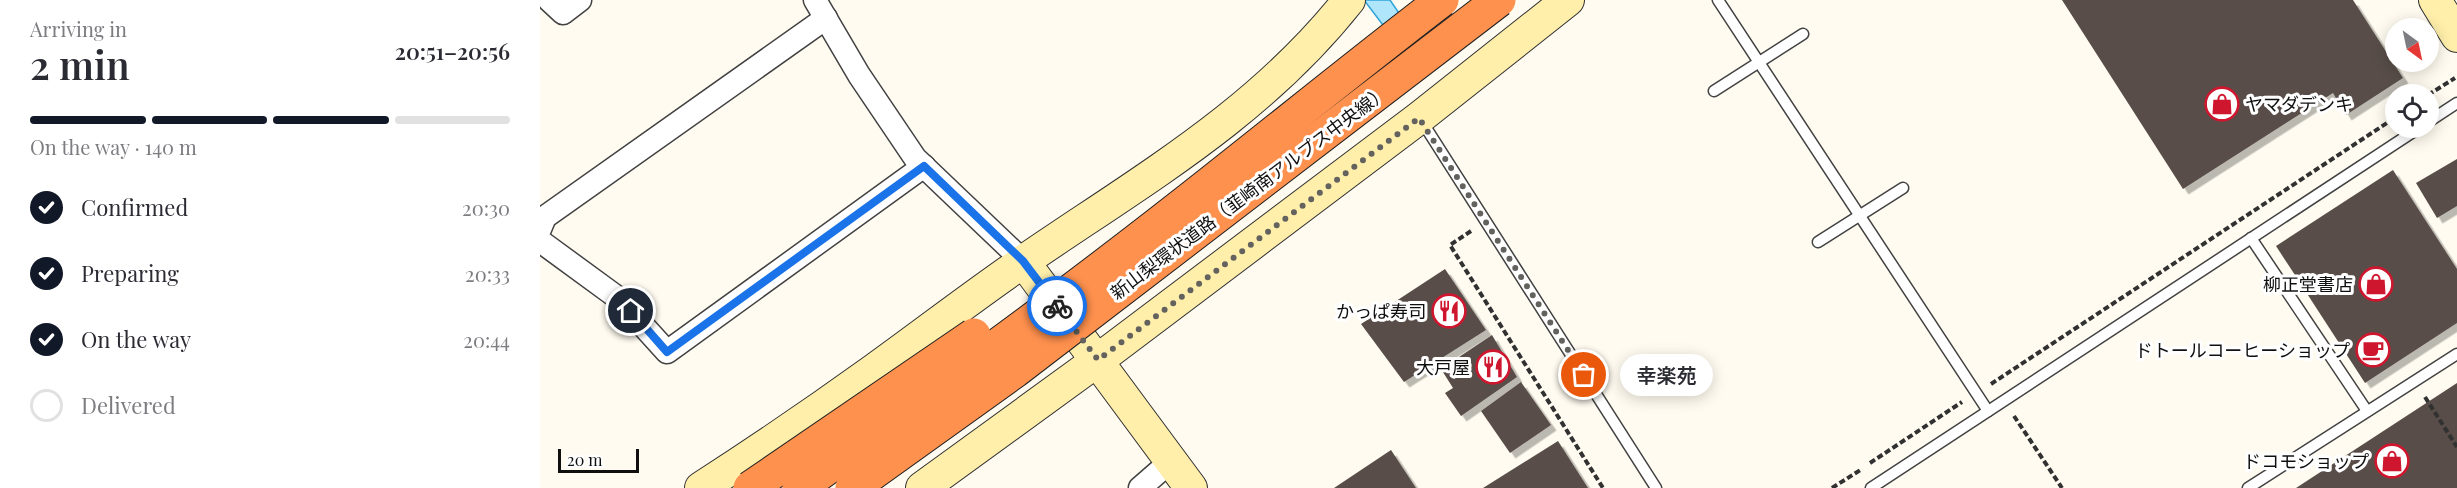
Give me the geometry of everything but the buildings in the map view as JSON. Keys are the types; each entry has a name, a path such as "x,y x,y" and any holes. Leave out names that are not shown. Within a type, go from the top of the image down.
{"highway":[{"name":"新山梨環状道路（韮崎南アルプス中央線）","path":"799,488 899,417 1087,277 1213,181 1442,0"},
{"name":"新山梨環状道路（韮崎南アルプス中央線）","path":"852,488 1015,372 1499,0"},
{"path":"750,488 1099,247 1235,148 1345,75"}],"street":[{"path":"549,0 563,13 580,0"},
{"path":"922,488 1098,360 1419,118 1568,0"},
{"path":"2434,0 2457,36"},
{"path":"701,488 843,392 1023,261 1180,157 1264,89 1305,51 1344,6"},
{"path":"540,229 545,217 820,9 859,75 915,158 1023,261 1191,488"},
{"path":"540,241 618,298 667,352 924,166"},
{"path":"1140,488 1171,461"}],"lane":[{"path":"1718,0 1988,411"},
{"path":"1714,91 1803,34"},
{"path":"2439,115 2457,103"},
{"path":"1419,118 1656,488"},
{"path":"1871,488 2404,138"},
{"path":"1818,242 1903,188"},
{"path":"2251,238 2367,411"},
{"path":"2248,488 2457,354"}],"path":[{"path":"2439,88 2455,78"},
{"path":"1832,488 2385,124"},
{"path":"1466,223 1472,232 1449,245 1603,488"},
{"path":"2415,381 2457,447"}],"water":[{"path":"1364,0 1390,0 1410,29 1395,41"}],"way so far":[{"path":"1057,306 1098,360 1419,118 1584,375"}],"place":[{"name":"ヤマダデンキ","path":"2222,104"},
{"name":"柳正堂書店","path":"2376,284"},
{"name":"かっぱ寿司","path":"1449,311"},
{"name":"ドトールコーヒーショップ","path":"2373,350"},
{"name":"大戸屋","path":"1493,367"},
{"name":"幸楽苑","path":"1584,375"},
{"name":"ドコモショップ","path":"2392,461"}],"route":[{"path":"631,311 667,352 924,166 1023,261 1057,306"}]}
